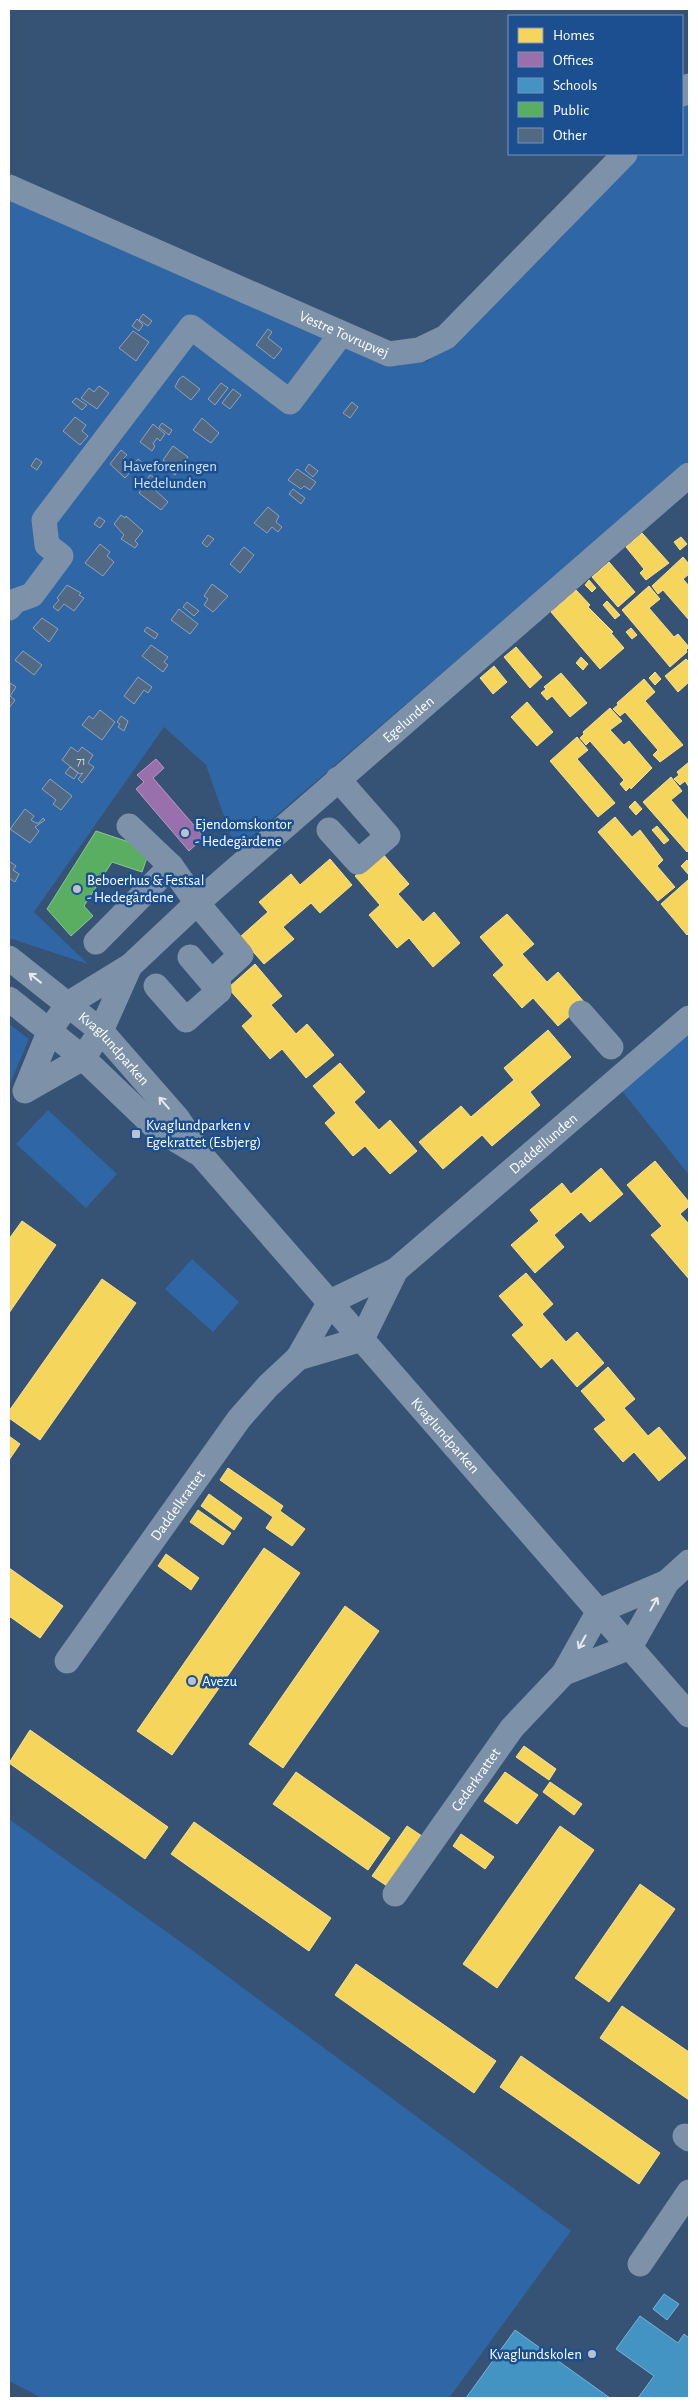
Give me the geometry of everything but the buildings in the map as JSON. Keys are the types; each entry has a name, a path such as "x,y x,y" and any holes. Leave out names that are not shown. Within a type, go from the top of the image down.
{"street":[{"name":"Vestre Tovrupvej","path":"9,188 389,354 419,350 446,337 624,155"},
{"path":"11,602 32,595 61,556 48,545 44,520 191,327 290,402 341,334"},
{"name":"Egelunden","path":"17,1097 50,1030 68,1004 130,966 197,903 689,475"},
{"path":"329,830 358,862 388,836 338,780"},
{"path":"129,826 171,866 197,903 241,955 218,976 219,991"},
{"path":"96,942 171,866"},
{"path":"190,957 219,991"},
{"name":"Kvaglundparken","path":"9,958 101,1031 178,1119 202,1156 689,1715"},
{"name":"Egelunden","path":"82,1058 101,1031 130,966"},
{"path":"156,986 186,1020 219,991"},
{"name":"Kvaglundparken","path":"9,999 50,1030 82,1058 155,1127 202,1156"},
{"path":"581,1013 611,1047"},
{"name":"Daddellunden","path":"330,1302 396,1270 689,1018"},
{"path":"17,1097 82,1058"},
{"name":"Daddellunden","path":"362,1339 396,1270"},
{"name":"Daddelkrattet","path":"67,1661 239,1419 268,1386 298,1358 330,1302"},
{"name":"Daddelkrattet","path":"298,1358 362,1339"},
{"path":"630,1647 667,1582 689,1562"},
{"path":"599,1611 667,1582"},
{"name":"Cederkrattet","path":"394,1894 512,1728 564,1673 599,1611"},
{"name":"Cederkrattet","path":"564,1673 630,1647"},
{"path":"640,2264 689,2192"}],"green space":[{"name":"Haveforeningen Hedelunden","path":"689,97 689,461 236,850 206,765 164,727 34,912 88,964 9,938 9,194 384,357 427,362 561,238 637,155 683,155 683,105"},
{"path":"9,1024 29,1039 9,1086"},
{"path":"689,1034 689,1175 622,1091"},
{"path":"48,1110 117,1174 86,1208 16,1144"},
{"path":"192,1259 239,1302 213,1332 165,1289"},
{"path":"9,1819 192,1950 571,2231 449,2398 42,2398 9,2381"}],"place":[{"name":"Ejendomskontor - Hedegårdene","path":"185,833"},
{"name":"Beboerhus & Festsal - Hedegårdene","path":"77,889"},
{"name":"Kvaglundparken v Egekrattet (Esbjerg)","path":"136,1134"},
{"name":"Avezu","path":"192,1681"},
{"name":"Kvaglundskolen","path":"592,2354"}]}
